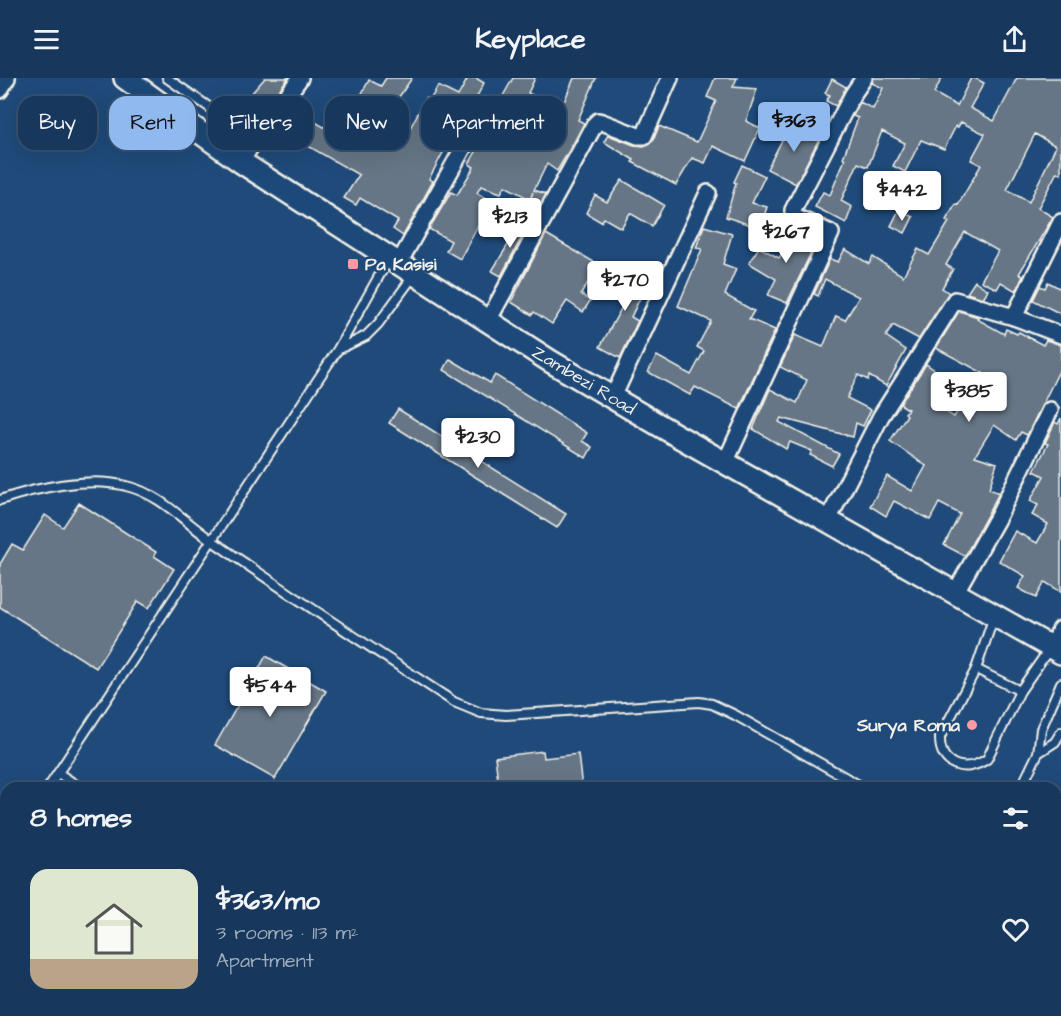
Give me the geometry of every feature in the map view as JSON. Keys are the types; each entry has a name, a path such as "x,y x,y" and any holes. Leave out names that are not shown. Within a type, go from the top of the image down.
{"main road":[{"name":"Zambezi Road","path":"125,78 241,162 550,361 994,615 1057,643"}],"street":[{"path":"0,90 7,78"},
{"path":"287,96 300,78"},
{"path":"488,321 594,124 598,121 638,136 644,136 670,78"},
{"path":"725,463 831,233 797,218 793,215 793,210 853,94 864,78"},
{"path":"241,162 248,150"},
{"path":"402,264 463,150"},
{"path":"613,397 708,193"},
{"path":"1014,317 1061,222"},
{"path":"828,520 880,416 955,300 1014,317 1061,335"},
{"path":"956,593 999,514 1050,410"}],"lane":[{"path":"167,78 208,106"},
{"path":"338,349 366,336 378,324 402,264"},
{"path":"52,782 338,349 356,314 402,264"},
{"path":"0,500 54,486 98,482 127,486 161,501 211,541 454,702 481,713 506,715 699,702 712,704 853,782"},
{"path":"994,615 976,669 940,737 939,746 945,758 964,768 976,766 987,759 1020,691 1057,643"},
{"path":"976,669 1020,691"},
{"path":"1024,782 1038,753 1041,729 1061,683"},
{"path":"1038,753 1055,742 1061,732"},
{"path":"58,773 72,782"}],"building":[{"path":"265,78 288,78 275,96 249,96"},
{"path":"386,78 412,78 400,96 361,96 369,80 381,86"},
{"path":"468,78 476,78 484,83 477,96 458,96"},
{"path":"513,78 535,78 528,93 534,96 503,96"},
{"path":"574,78 596,78 578,120 584,123 573,144 557,171 547,164 534,190 546,194 539,207 529,204 533,192 530,199 505,186 501,193 481,186 477,193 495,204 487,217 484,215 460,259 446,251 451,241 429,229 451,192 457,195 474,167 469,164 477,150 566,150 566,97"},
{"path":"715,78 737,78 733,87 757,89 746,121 760,128 745,161 713,146 705,163 692,158 676,185 632,162 634,160 604,142 608,135 634,145 644,146 653,141 659,126 697,142 716,101 707,97"},
{"path":"874,78 942,78 934,93 957,106 971,78 975,78 984,83 970,108 994,121 1017,78 1061,78 1061,174 1057,172 1038,208 1053,217 1019,274 1023,276 1016,291 1001,282 997,289 981,281 998,251 965,232 946,265 953,269 942,288 949,293 919,339 893,325 886,336 906,350 886,386 869,376 868,380 858,375 847,398 871,410 863,426 856,423 853,437 781,418 779,422 839,454 832,466 810,455 812,451 790,442 786,449 753,429 770,389 797,403 807,380 780,367 795,335 823,347 836,316 845,320 859,297 825,279 818,296 814,294 830,259 838,262 845,249 869,264 873,257 903,276 918,249 929,255 949,222 946,220 956,204 958,205 981,165 971,160 985,134 961,122 958,127 956,126 944,149 921,140 905,172 893,166 905,143 882,131 868,167 858,163 841,201 852,207 846,223 815,207 823,192 830,195 845,159 843,158 858,118 853,116 860,102 873,109 883,88 872,83","holes":["1035,134 1056,146 1029,202 1007,190"]},
{"path":"832,79 846,87 836,106 826,101 830,95 825,93"},
{"path":"438,86 458,96 432,96"},
{"path":"421,107 421,150 444,150 429,179 433,181 403,236 393,229 398,221 360,198 356,205 344,198 359,175 313,149 313,121 325,128 325,150 409,150 409,130"},
{"path":"791,123 820,137 796,184 767,169"},
{"path":"742,165 765,176 752,203 767,207 760,228 726,217 736,183 734,182"},
{"path":"622,180 664,205 652,226 630,213 621,228 604,218 601,222 586,213 595,195 607,202"},
{"path":"899,210 913,217 905,233 891,226"},
{"path":"523,220 529,224 501,276 492,271"},
{"path":"704,226 732,234 723,264 736,269 725,295 754,311 749,319 775,330 739,409 695,387 690,395 648,372 657,356 691,375 704,351 697,347 711,321 678,306 702,249 696,248"},
{"path":"796,230 818,238 787,303 768,295 776,279 749,263 759,247 779,258"},
{"path":"546,234 599,265 581,294 590,301 583,312 567,301 552,324 534,312 532,315 511,302"},
{"path":"623,267 649,279 631,317 638,321 620,358 600,347 629,294 613,286"},
{"path":"975,281 988,290 983,298 967,293"},
{"path":"1048,282 1061,289 1061,314 1033,300 1040,286 1045,288"},
{"path":"959,311 978,317 977,319 1004,334 1006,329 1017,334 1019,332 1043,345 1046,340 1061,345 1061,367 1027,435 1021,432 1016,440 994,425 975,456 997,463 989,489 999,493 965,556 944,545 960,514 939,503 930,520 894,501 886,516 870,506 887,476 912,491 926,466 890,441 907,415 905,413 908,409 900,404 926,364 949,380 933,403 954,417 983,373 936,348"},
{"path":"450,359 490,383 495,375 587,433 582,441 592,447 586,458 444,370"},
{"path":"398,409 566,514 557,528 389,423"},
{"path":"1061,418 1061,592 1045,582 1036,598 1018,588 1025,576 999,561 1015,531 1037,543 1048,524 1032,515 1038,505 1030,501 1044,476 1034,471 1048,444 1045,443 1055,422 1058,424"},
{"path":"79,503 156,552 154,556 174,569 149,608 138,601 96,668 0,607 0,564 12,544 23,550 45,515 63,527"},
{"path":"266,656 326,691 275,779 215,745"},
{"path":"543,751 544,758 578,754 581,782 498,782 495,757"}],"place":[{"name":"Pa Kasisi","path":"353,264"},
{"name":"Surya Roma","path":"972,725"}]}
